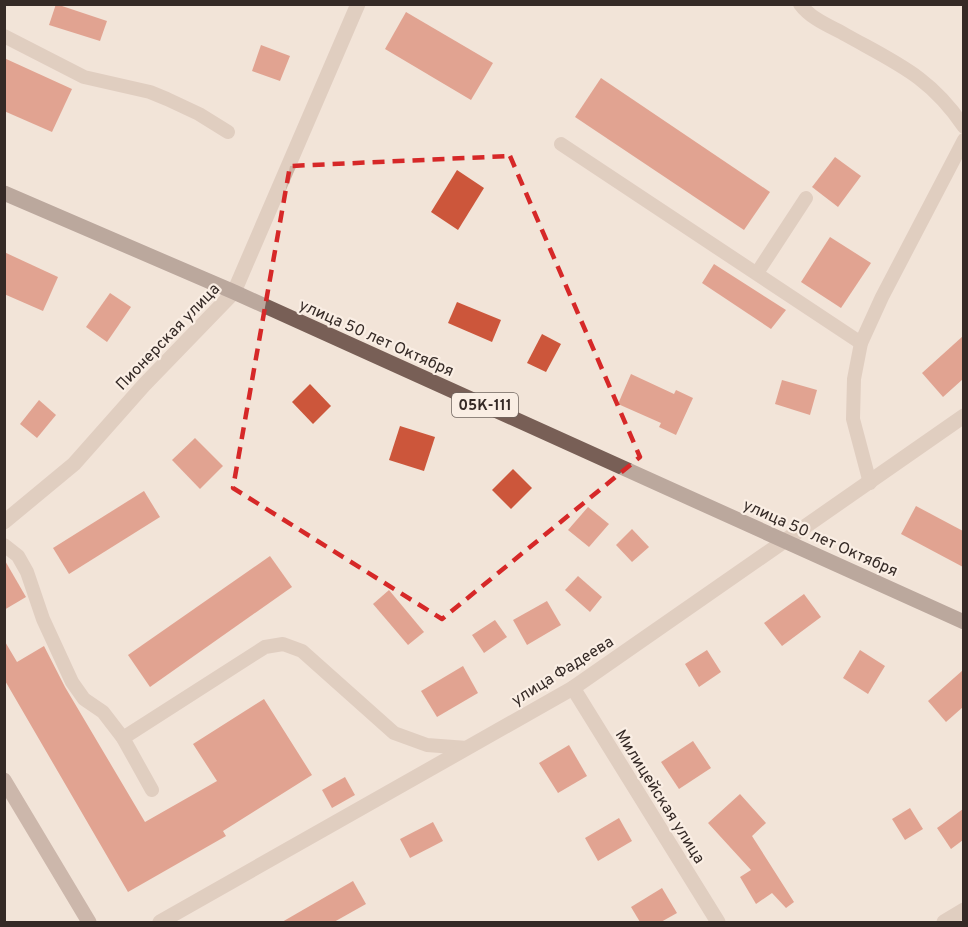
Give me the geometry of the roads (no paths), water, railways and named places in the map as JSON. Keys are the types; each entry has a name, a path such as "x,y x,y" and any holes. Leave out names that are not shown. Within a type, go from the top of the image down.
{"main road":[{"name":"улица 50 лет Октября","path":"4,193 234,292 963,622"}],"street":[{"name":"Пионерская улица","path":"4,522 75,464 144,385 234,292 358,4"},
{"name":"улица Фадеева","path":"160,922 573,688 963,416"},
{"name":"Милицейская улица","path":"573,688 718,922"},
{"path":"4,780 90,922"},
{"path":"944,922 963,910"}],"lane":[{"path":"800,4 815,17 916,75 947,102 963,127"},
{"path":"4,36 84,76 150,92 167,99 199,114 228,132"},
{"path":"870,483 853,419 854,379 861,343 882,297 963,140"},
{"path":"561,144 861,343"},
{"path":"757,273 806,198"},
{"path":"4,545 18,556 27,572 43,619 72,682 84,699 103,712 123,738 152,790"},
{"path":"123,738 265,646 283,644 302,651 394,732 426,745 467,748"}]}
